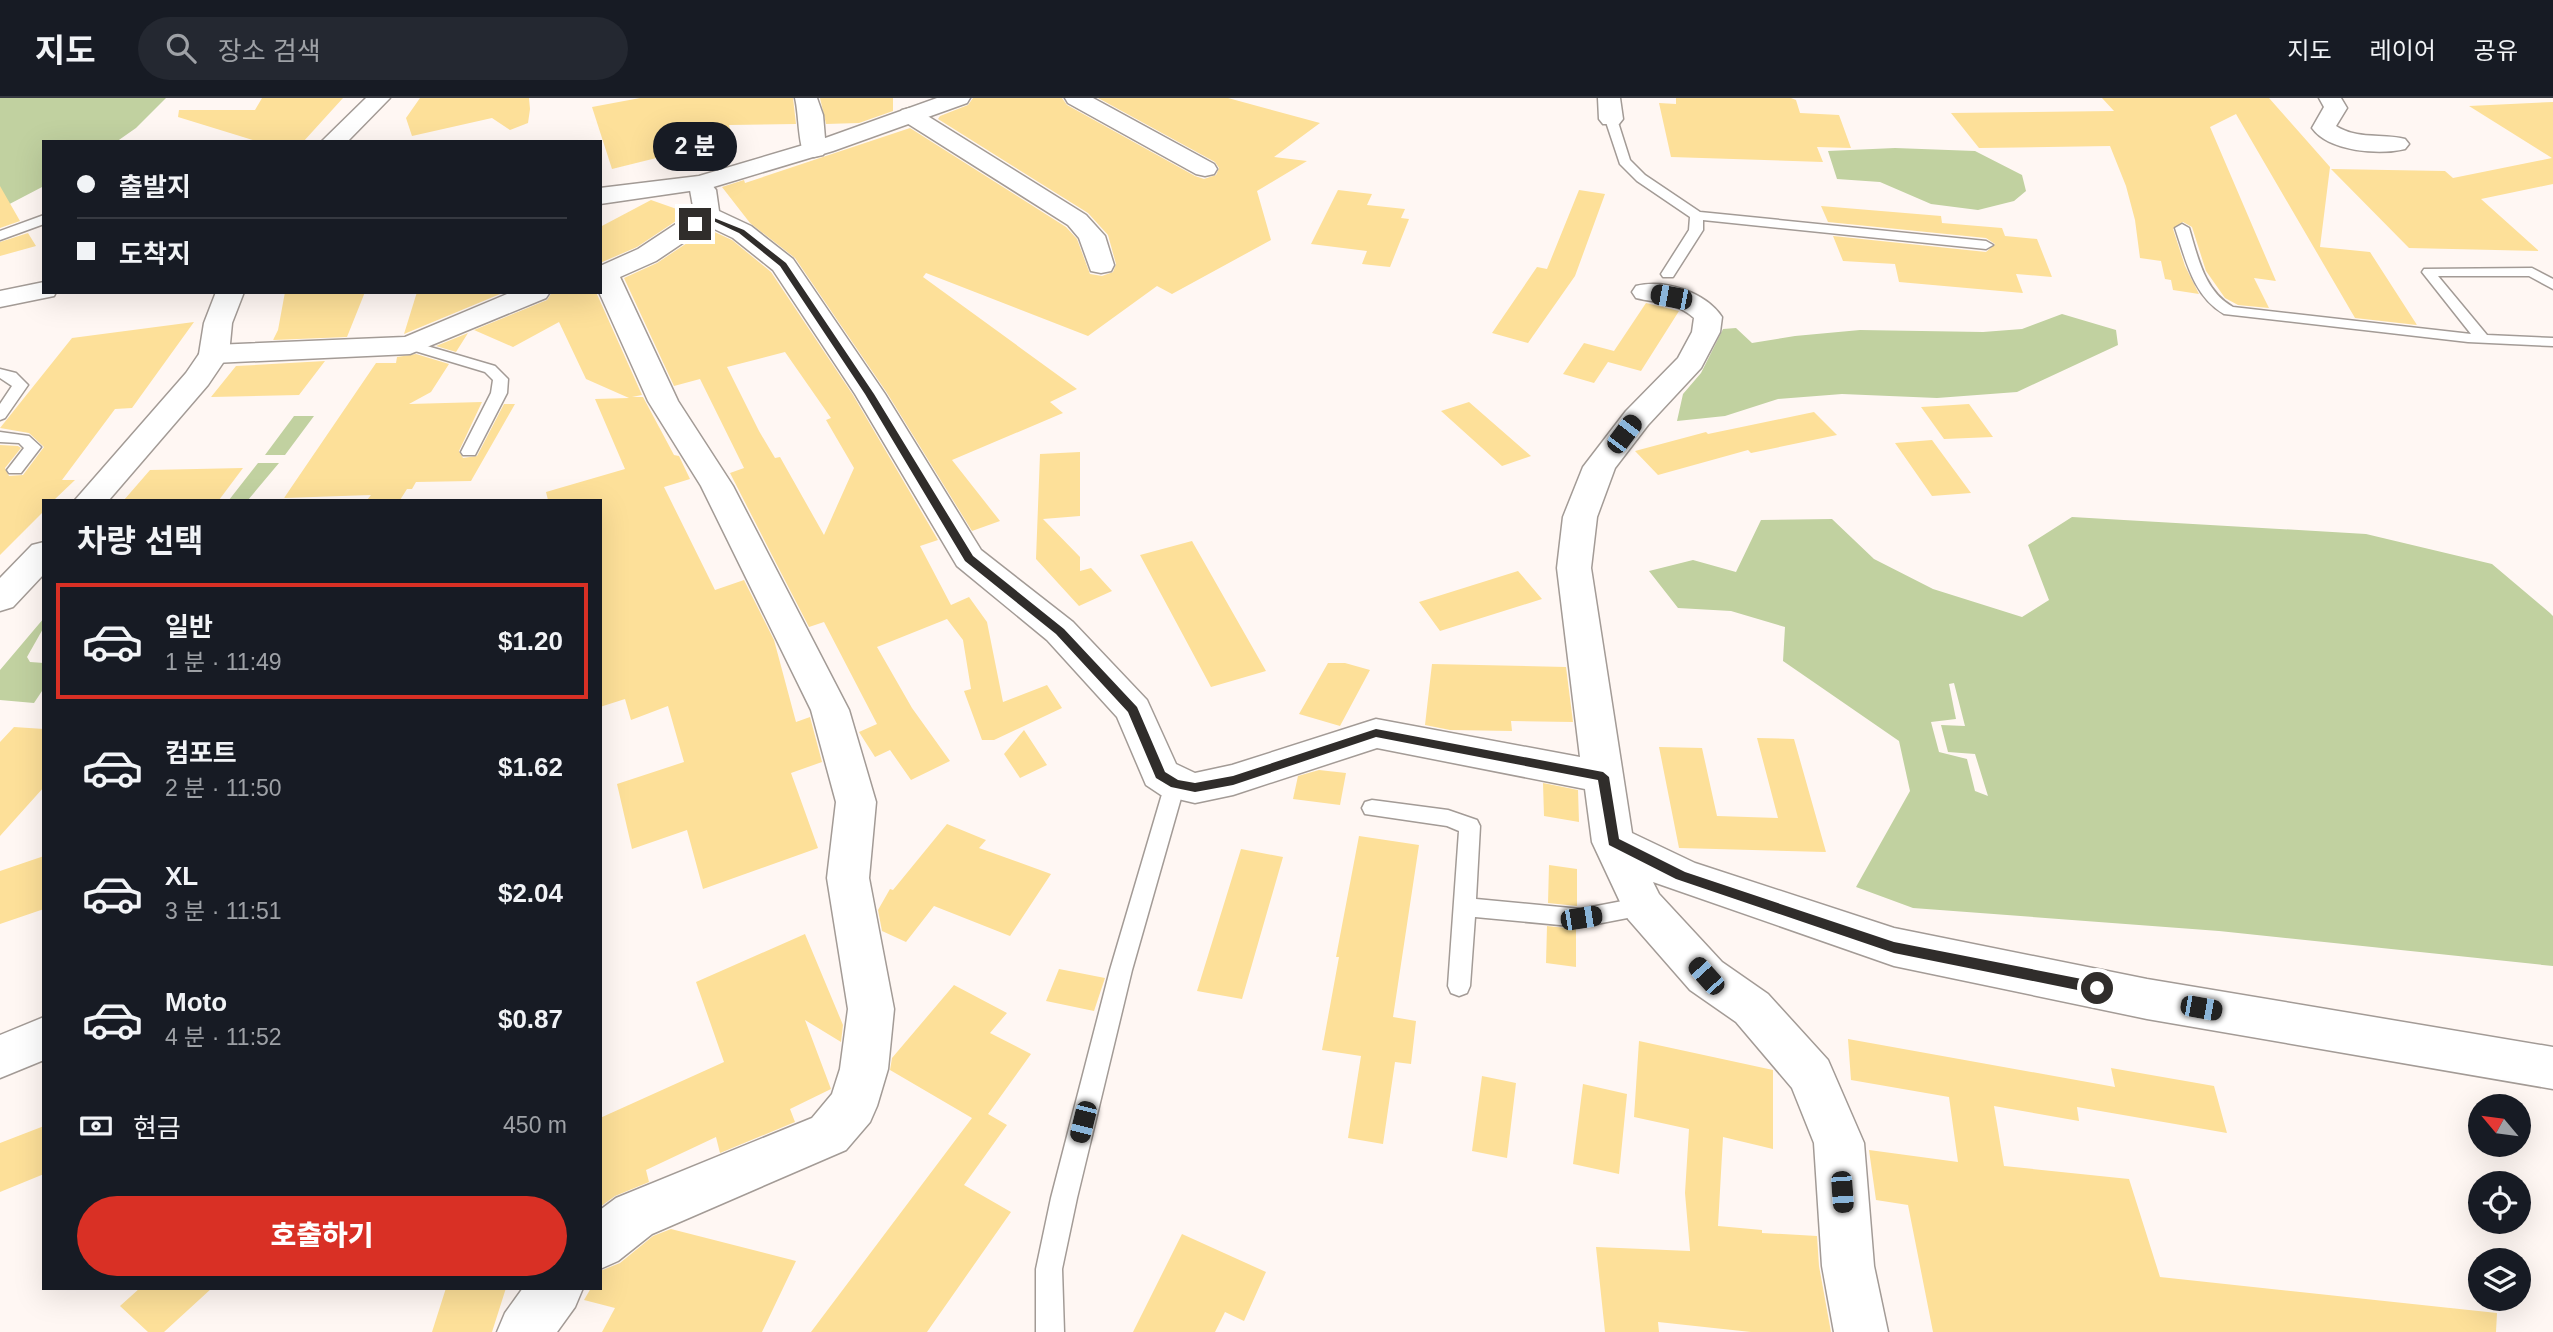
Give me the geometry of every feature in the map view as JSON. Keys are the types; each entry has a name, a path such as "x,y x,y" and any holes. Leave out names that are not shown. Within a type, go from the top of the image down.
{"street":[{"path":"335,140 379,98"},
{"path":"806,98 811,116 814,150"},
{"path":"602,1240 634,1216 829,1134 853,1105 864,1069 871,1009 848,878 856,802 830,710 717,486 663,401 602,275 647,256 704,199 814,150 959,98"},
{"path":"1076,98 1205,169"},
{"path":"2330,98 2336,108 2328,117 2324,128 2336,138 2362,143 2397,144"},
{"path":"910,115 1077,220 1092,236 1101,265"},
{"path":"602,195 704,199 783,265 870,394 969,558 1060,631 1133,710 1160,774 1175,784 1195,788 1233,780 1376,733 1603,777"},
{"path":"1657,283 1701,307 1708,317 1706,332 1691,362 1637,418 1599,467 1580,517 1574,569 1613,842 1643,906 1706,976 1752,1009 1811,1075 1839,1143 1848,1266 1861,1332"},
{"path":"2,301 42,291"},
{"path":"92,499 197,379 214,354 218,323 229,294"},
{"path":"214,354 410,345 531,294"},
{"path":"0,599 38,563"},
{"path":"1613,842 1681,876 1894,947 2147,999 2553,1068"},
{"path":"0,1057 42,1039"},
{"path":"524,1332 555,1290"}],"lane":[{"path":"1610,108 1624,161 1641,178 1697,216 1986,245"},
{"path":"1657,283 1696,230 1697,216"},
{"path":"0,236 42,220"},
{"path":"2182,228 2205,291 2219,307 2229,311 2483,339 2553,342"},
{"path":"2483,339 2429,272 2532,272 2553,285"},
{"path":"410,345 491,369 501,379 499,393 469,452"},
{"path":"0,373 11,376 20,385 0,415"},
{"path":"0,437 23,439 33,447 15,470"},
{"path":"1049,1332 1049,1269 1064,1198 1121,971 1175,784"},
{"path":"1371,807 1448,818 1470,826 1458,986"},
{"path":"1465,907 1581,918 1643,906"}],"green space":[{"path":"0,98 166,98 136,128 119,140 42,140 42,187 0,209"},
{"path":"1895,148 1975,151 2022,175 2026,191 2014,201 1978,210 1931,204 1880,182 1837,179 1828,151"},
{"path":"2062,314 2116,330 2118,345 2017,392 1937,398 1842,394 1778,399 1725,416 1677,421 1683,394 1701,373 1723,329 1736,328 1752,343 1860,330 1983,332 2022,329"},
{"path":"294,416 314,416 285,455 265,455"},
{"path":"258,463 279,463 249,499 230,499"},
{"path":"2072,517 2366,534 2492,564 2553,616 2553,966 2219,931 1913,908 1856,887 1910,791 1899,741 1783,661 1785,627 1731,611 1678,608 1649,571 1693,560 1736,572 1761,520 1832,519 1874,559 1933,589 2022,617 2049,600 2028,545","holes":["1954,683 1965,726 1941,725 1948,752 1975,754 1988,796 1975,791 1967,759 1939,752 1931,722 1956,719 1949,684"]},
{"path":"42,620 42,631 27,657 30,662 42,663 42,691 34,703 0,700 0,670"}],"building":[{"path":"262,98 343,98 305,140 253,140 178,117 179,110 255,110"},
{"path":"420,98 529,98 528,123 510,130 492,118 412,136 406,118"},
{"path":"640,98 793,98 796,124 729,125 733,139 612,169 592,107"},
{"path":"820,98 893,98 893,111 859,123 826,124"},
{"path":"973,98 1062,98 1067,105 1204,179 1216,175 1219,168 1215,162 1098,98 1228,98 1320,123 1274,157 1307,161 1257,191 1271,240 1172,294 1157,286 1088,336 926,273 923,277 1077,389 1050,402 1063,413 952,460 1000,521 972,531 887,393 795,258 750,223 722,187 744,180 745,183 910,128 1066,227 1077,239 1090,274 1102,276 1113,272 1116,264 1108,235 1088,213 938,119 968,105"},
{"path":"1676,98 1791,98 1796,100 1800,113 1839,115 1851,148 1817,147 1823,162 1671,157 1659,103 1676,104"},
{"path":"2102,98 2269,98 2330,167 2320,247 2370,252 2417,325 2355,318 2236,114 2210,127 2276,281 2254,278 2269,308 2238,305 2225,298 2206,271 2192,227 2183,222 2173,229 2185,266 2199,294 2173,290 2171,280 2165,279 2161,261 2140,258 2135,220 2126,186 2110,146 1979,148 1951,113 2114,111"},
{"path":"2553,102 2553,184 2481,199 2539,251 2409,248 2331,169 2445,171 2453,178 2552,158 2469,106"},
{"path":"0,186 20,221 0,228"},
{"path":"1338,190 1372,194 1367,205 1405,209 1401,218 1409,219 1390,267 1362,264 1367,251 1311,244"},
{"path":"1579,190 1605,194 1575,276 1528,343 1492,333 1537,267 1547,269"},
{"path":"651,200 688,213 637,247 602,262 602,226"},
{"path":"1821,206 1941,216 1942,223 2002,228 2005,236 2037,239 2052,277 2016,274 2023,293 1899,282 1895,264 1843,261 1833,236 1986,252 1995,244 1986,238 1828,222"},
{"path":"708,229 732,240 771,272 853,395 938,540 920,546 951,605 969,597 987,622 1003,702 1047,685 1062,708 994,740 982,740 964,691 971,689 963,640 947,619 877,647 912,708 950,761 911,780 890,750 875,757 859,732 877,724 824,622 809,627 777,565 730,473 744,468 700,379 674,386 624,278 657,263","holes":["785,352 831,418 826,420 854,468 824,535 780,457 775,458 759,431 727,367"]},
{"path":"28,233 36,246 0,256 0,242"},
{"path":"285,294 364,294 347,337 273,340 278,330"},
{"path":"416,294 500,294 404,334"},
{"path":"551,294 597,294 642,395 632,397 643,397 690,479 664,487 715,590 744,580 774,640 796,722 810,717 822,762 791,773 818,848 703,889 687,830 632,849 617,784 684,762 668,706 631,720 625,699 602,706 602,499 548,499 546,492 625,469 595,399 629,398 586,379 559,322 513,347 474,330 547,300"},
{"path":"1646,303 1679,311 1641,371 1608,362 1594,383 1563,374 1584,343 1614,351"},
{"path":"194,322 132,408 115,409 62,480 75,480 55,499 42,499 42,513 0,555 0,445 21,448 5,468 9,476 23,475 44,447 29,433 0,428 72,338"},
{"path":"468,333 456,352 436,346"},
{"path":"416,354 449,364 431,392 409,404 482,402 459,451 463,458 477,456 504,404 515,404 471,481 416,482 401,499 368,499 371,495 284,498 376,363 396,363 397,357"},
{"path":"325,361 299,395 211,397 236,366"},
{"path":"1469,402 1531,456 1502,466 1441,411"},
{"path":"1969,404 1993,437 1944,439 1921,407"},
{"path":"1814,412 1837,435 1751,453 1748,450 1658,475 1635,451 1706,432 1708,434"},
{"path":"1932,440 1971,493 1932,496 1895,443"},
{"path":"1080,452 1080,516 1043,519 1080,557 1080,571 1091,568 1112,591 1079,606 1036,559 1040,454"},
{"path":"243,468 220,499 125,499 150,470"},
{"path":"1192,541 1266,671 1211,687 1140,555"},
{"path":"1518,571 1542,599 1440,631 1419,602"},
{"path":"1328,663 1345,663 1370,670 1340,726 1299,714"},
{"path":"1432,664 1566,667 1573,722 1511,721 1512,731 1450,730 1425,725"},
{"path":"14,727 42,729 42,789 0,836 0,742"},
{"path":"1024,730 1047,765 1020,778 1004,754"},
{"path":"1757,738 1794,739 1826,852 1679,848 1659,747 1702,748 1717,816 1778,818"},
{"path":"1319,770 1346,773 1340,805 1293,799 1298,776"},
{"path":"1543,783 1578,790 1579,822 1544,816"},
{"path":"947,824 986,840 979,848 1051,874 1010,936 934,906 906,942 882,931 878,910 890,889 893,890"},
{"path":"1359,836 1419,845 1393,1017 1416,1021 1411,1064 1395,1062 1383,1144 1348,1138 1361,1056 1322,1050"},
{"path":"1241,849 1283,857 1242,999 1197,991"},
{"path":"42,857 42,910 0,924 0,871"},
{"path":"1549,865 1577,869 1577,906 1548,903"},
{"path":"1547,926 1576,929 1576,967 1546,963"},
{"path":"805,934 843,1025 841,1042 805,1020 831,1089 790,1109 795,1122 720,1153 716,1137 646,1170 649,1182 615,1196 602,1206 602,1117 724,1062 696,982"},
{"path":"1059,969 1105,978 1094,1011 1046,1001"},
{"path":"954,985 1007,1013 990,1033 1031,1054 988,1114 1007,1125 964,1185 1011,1212 927,1332 811,1332 972,1118 890,1070 892,1058"},
{"path":"1848,1039 2115,1087 2111,1068 2214,1086 2227,1133 2077,1107 2079,1121 1994,1106 2004,1166 2129,1179 2160,1277 2497,1313 2496,1332 1933,1332 1908,1205 1876,1200 1869,1150 1958,1162 1949,1097 1851,1080"},
{"path":"1639,1041 1773,1070 1773,1149 1723,1137 1718,1226 1762,1230 1762,1233 1817,1236 1819,1266 1831,1332 1751,1332 1658,1322 1659,1332 1605,1332 1596,1247 1690,1251 1685,1193 1689,1129 1634,1117"},
{"path":"1482,1076 1516,1083 1507,1158 1472,1151"},
{"path":"1583,1084 1627,1094 1619,1174 1573,1164"},
{"path":"42,1127 42,1175 0,1192 0,1143"},
{"path":"671,1229 796,1261 762,1332 602,1332 615,1308 584,1300 590,1290 602,1290 602,1270 620,1263 653,1236"},
{"path":"1182,1234 1266,1272 1244,1321 1225,1312 1215,1332 1133,1332"},
{"path":"138,1290 210,1290 164,1332 148,1332 120,1306"},
{"path":"445,1290 505,1290 492,1332 432,1332"}],"route":[{"path":"695,224 707,215 742,232 783,265 870,394 969,558 1060,631 1133,710 1160,774 1175,784 1195,788 1233,780 1376,733 1603,777 1613,842 1681,876 1894,947 2097,988"}]}
